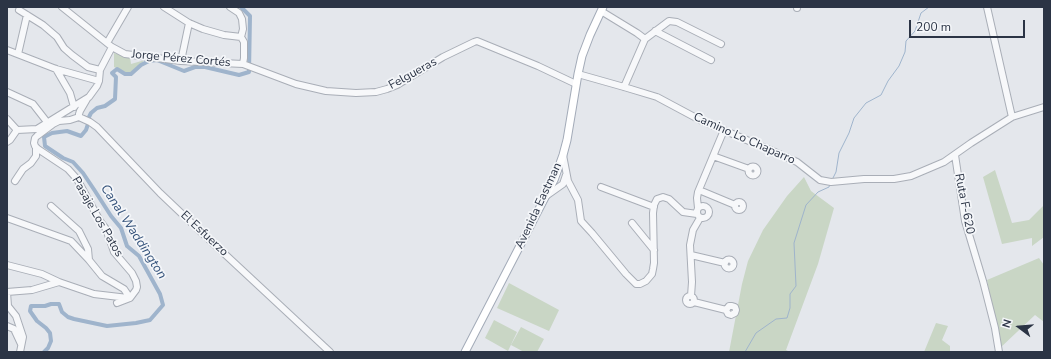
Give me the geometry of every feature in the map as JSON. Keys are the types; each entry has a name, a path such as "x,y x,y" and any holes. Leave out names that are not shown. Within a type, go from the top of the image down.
{"main road":[{"name":"Avenida Eastman","path":"465,352 554,180 567,140 578,74 587,41 602,9"}],"street":[{"name":"Jorge Pérez Cortés","path":"62,7 121,52 181,61 244,65"},
{"path":"15,181 23,169 31,164 36,156 36,148 34,143 37,136 47,127 59,121 79,117 80,111 97,86 100,70 128,7"},
{"path":"164,7 189,23 210,32 241,37"},
{"path":"230,7 239,13 242,20 243,29 241,37 244,42 244,65"},
{"path":"987,7 1012,117"},
{"path":"602,9 645,39"},
{"path":"19,10 43,25 57,38 64,48 88,67 100,70"},
{"path":"18,54 27,15"},
{"path":"624,87 645,39 669,21 677,22 721,44"},
{"path":"181,61 189,23"},
{"path":"655,31 710,60"},
{"name":"Felgueras","path":"244,65 285,81 316,89 346,93 376,92 397,85 443,57 477,41 538,66 576,84"},
{"path":"7,50 56,69 99,81"},
{"path":"56,69 70,93 74,107"},
{"name":"Camino Lo Chaparro","path":"578,74 657,97 694,117 797,162 817,178 826,182 864,179 894,179 910,176 944,162 955,155"},
{"path":"7,92 32,104 47,122"},
{"path":"7,119 18,130 37,129 89,97"},
{"path":"955,155 1012,117 1044,107"},
{"name":"El Esfuerzo","path":"79,117 97,127 194,226 330,352"},
{"path":"7,142 18,130"},
{"path":"724,130 697,198 699,213 690,244 692,289 691,296 688,296 686,301 690,304 694,302 726,310"},
{"name":"Pasaje Los Patos","path":"36,148 68,169 76,179 106,229 114,252 136,281 136,290 130,298"},
{"name":"Ruta F-620","path":"955,155 965,221 983,281 995,328 999,352"},
{"path":"563,156 568,181 578,200 581,221 636,284 646,281 652,274 654,263 653,213 658,199 669,198 683,212 699,213"},
{"path":"713,156 749,169"},
{"path":"546,196 559,188 564,182 567,173"},
{"path":"601,187 654,207"},
{"path":"559,188 572,188"},
{"path":"699,190 735,205"},
{"path":"51,206 79,230 88,248 90,260"},
{"path":"7,218 71,241 90,260 102,276 124,289 130,298"},
{"path":"632,223 654,250"},
{"path":"691,255 725,263"},
{"path":"7,265 42,274 59,282 94,294 130,298"},
{"path":"20,352 23,337 16,316 8,306 7,292 32,290 59,282"},
{"path":"117,303 130,298"},
{"path":"7,326 14,329 21,344"}],"green space":[{"path":"114,53 130,57 131,64 145,60 130,73 125,72 114,67"},
{"path":"995,170 1012,223 1029,220 1044,205 1044,237 1032,246 1032,238 1002,244 983,177"},
{"path":"804,177 811,191 834,208 818,264 786,350 790,352 729,352 748,261 763,230 787,196"},
{"path":"1039,258 1044,265 1044,322 1035,315 999,349 987,280"},
{"path":"509,283 559,310 549,331 497,308"},
{"path":"494,320 517,332 508,351 485,338"},
{"path":"936,323 948,326 942,340 950,346 950,352 924,352"},
{"path":"521,327 544,339 537,352 524,352 511,345"}],"waterway":[{"path":"89,117 97,108 105,106 115,99 116,77 112,73 117,69 125,74 131,74 141,65 149,61 157,60 184,71 195,67 205,67 239,75 249,72 250,16 241,7"},
{"path":"832,180 836,172 839,153 849,133 854,118 866,103 881,95 888,81 899,66 905,52 906,41 915,31 921,13 929,7"},
{"name":"Canal Waddington","path":"44,352 48,348 51,341 50,333 37,321 30,311 31,306 59,304 62,312 68,317 107,326 150,320 163,305 160,294 139,256 127,246 121,228 111,216 83,173 73,162 63,158 45,146 44,137 52,133 67,131 81,136 86,130 88,124"},
{"path":"745,352 756,333 776,319 787,318 790,308 790,294 796,286 794,243 806,205 818,192 829,187 830,184"}]}
